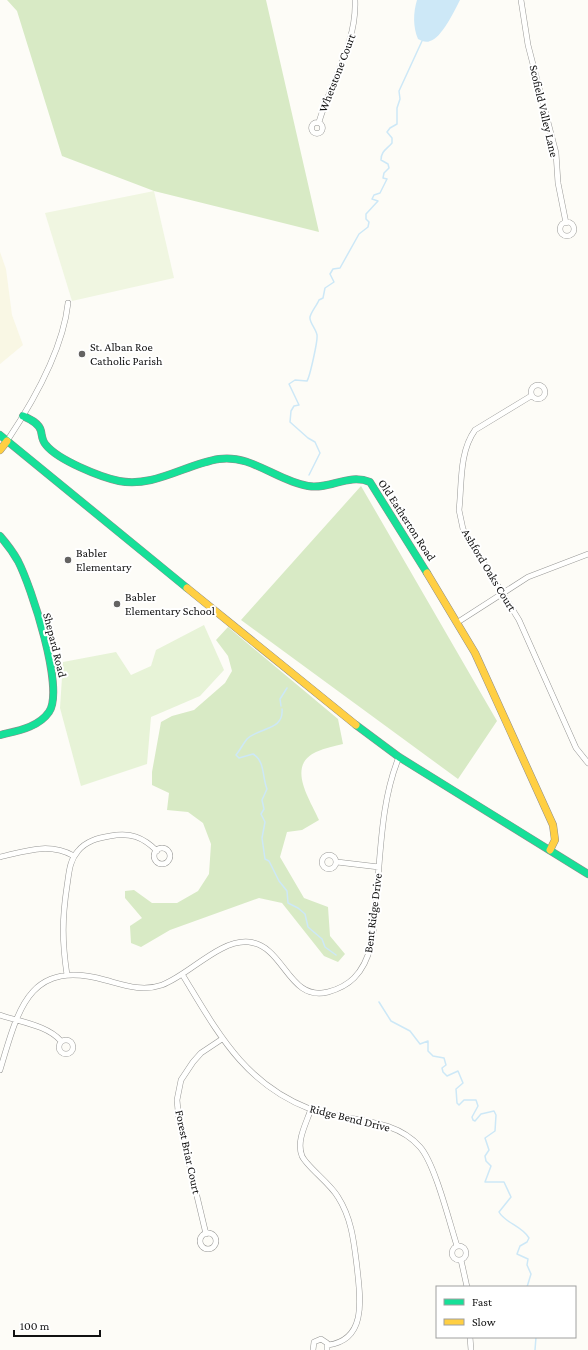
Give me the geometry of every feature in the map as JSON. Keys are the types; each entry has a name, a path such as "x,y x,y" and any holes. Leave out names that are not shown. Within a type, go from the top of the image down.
{"street":[{"name":"Whetstone Court","path":"319,122 352,36 356,18 355,0"},
{"name":"Scofield Valley Lane","path":"521,0 528,45 556,153 558,182 566,223"},
{"path":"0,450 23,416 60,340 64,329 68,303"},
{"name":"Ashford Oaks Court","path":"531,396 475,430 470,438 465,450 459,510 460,519 463,529 519,620 576,748 588,762"},
{"name":"Old Eatherton Road","path":"23,416 35,421 41,427 44,443 49,450 84,467 121,481 149,480 220,460 234,458 308,486 324,486 352,478 365,479 374,486 458,622 475,653 553,825 555,840 550,850"},
{"path":"0,435 338,710 400,757 588,874"},
{"name":"Shepard Road","path":"0,536 14,553 23,573 50,665 54,697 51,709 41,721 22,730 0,735"},
{"path":"458,622 503,592 528,578 588,554"},
{"name":"Bent Ridge Drive","path":"0,1070 15,1020 23,1004 39,986 51,979 67,975 80,974 146,989 161,985 234,944 250,942 270,950 276,956 289,976 305,989 324,993 344,987 361,970 371,948 389,786 400,757"},
{"path":"67,975 63,946 62,918 70,867 74,856 85,844 92,840 120,834 140,837 148,841 157,851"},
{"path":"0,857 40,848 51,848 74,856"},
{"path":"337,862 379,867"},
{"name":"Ridge Bend Drive","path":"182,974 222,1039 237,1058 270,1088 311,1109 386,1126 405,1134 413,1140 427,1157 457,1246"},
{"path":"0,1016 53,1033 61,1042"},
{"name":"Forest Briar Court","path":"206,1234 179,1121 177,1100 181,1080 192,1062 201,1053 222,1039"},
{"path":"311,1109 300,1146 302,1157 330,1186 346,1212 354,1238 361,1301 360,1315 348,1336 339,1343 327,1348 323,1340 318,1339 313,1344 313,1350"},
{"name":"Ridge Bend Drive","path":"457,1246 463,1247 466,1251 466,1255 460,1260"},
{"name":"Ridge Bend Drive","path":"457,1246 453,1249 452,1256 460,1260"},
{"name":"Ridge Bend Drive","path":"460,1260 467,1286"},
{"path":"470,1338 471,1350"}],"shaded area":[{"path":"0,252 6,269 12,315 23,345 0,364"}],"green space":[{"path":"7,0 266,0 319,232 154,191 62,156 17,11"},
{"path":"154,191 174,278 72,301 45,213"},
{"path":"361,486 497,721 458,779 241,620"},
{"path":"204,625 224,670 200,696 151,717 147,764 81,786 60,708 63,662 116,652 131,675 151,666 156,650"},
{"path":"228,627 338,719 343,744 326,748 307,758 301,774 306,793 319,820 302,830 287,832 280,857 304,898 328,907 330,936 345,954 338,962 324,956 282,903 259,898 170,930 141,947 131,943 130,926 142,918 125,898 125,891 134,890 152,903 177,903 198,891 209,874 211,844 203,823 188,812 167,810 169,793 152,785 152,772 161,722 172,716 194,710 225,683 232,671 228,656 216,640"}],"water":[{"path":"417,0 460,0 443,30 434,39 428,42 418,39 416,34 414,20"}],"waterway":[{"path":"309,475 320,453 315,442 308,438 290,422 291,411 294,406 299,405 289,384 295,380 307,381 312,366 317,338 310,319 311,315 319,300 323,298 325,288 334,282 330,274 333,269 340,268 359,234 368,227 369,222 366,219 366,214 378,201 372,199 374,195 380,193 387,179 383,178 384,173 389,168 388,164 381,160 383,152 392,143 392,138 387,132 390,128 397,124 397,108 400,99 399,91 422,41"},
{"path":"281,706 280,699 287,688"},
{"path":"282,709 282,716 279,721 270,728 252,735 247,739 236,755 239,758 253,754 260,761 267,789 262,800 264,809 261,814 265,822 262,838 265,859 269,861 279,881 287,891 288,903 298,908 305,914 308,927 322,939 325,947 336,955"},
{"path":"379,1002 391,1021 410,1031 420,1044 428,1041 428,1051 433,1056 444,1058 446,1065 442,1068 443,1072 447,1076 458,1071 463,1083 456,1089 457,1103 459,1105 464,1100 476,1100 478,1106 472,1117 473,1120 475,1121 481,1114 494,1111 496,1115 495,1131 485,1138 489,1150 485,1156 486,1161 491,1166 485,1182 504,1182 511,1197 499,1212 505,1219 522,1230 529,1238 527,1242 520,1246 517,1254 528,1259 527,1265 531,1274 527,1286"},
{"path":"535,1350 536,1338"}],"traffic: fast":[{"path":"23,416 31,420 40,428 42,438 52,451 69,462 91,472 119,481 145,481 207,462 219,459 231,459 242,460 286,479 308,486 324,486 354,479 370,482 427,573"},
{"path":"0,435 187,588"},
{"path":"0,536 18,561 31,592 50,661 53,682 53,700 49,712 39,722 33,725 0,735"},
{"path":"356,725 399,757 588,874"}],"traffic: slow":[{"path":"0,450 7,441"},
{"path":"427,573 475,653 553,825 555,840 550,850"},
{"path":"187,588 356,725"}],"place":[{"name":"St. Alban Roe Catholic Parish","path":"82,354"},
{"name":"Babler Elementary","path":"68,560"},
{"name":"Babler Elementary School","path":"117,604"}]}
